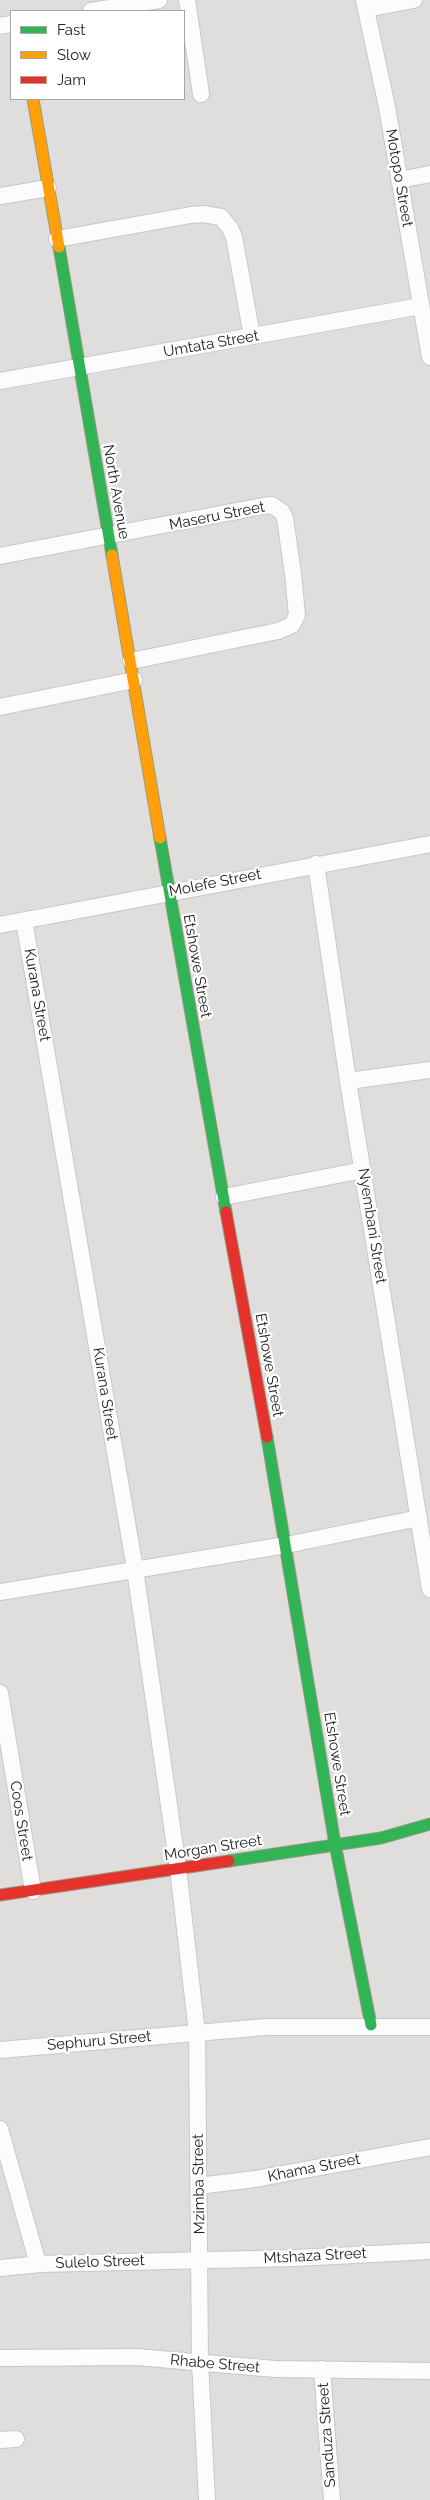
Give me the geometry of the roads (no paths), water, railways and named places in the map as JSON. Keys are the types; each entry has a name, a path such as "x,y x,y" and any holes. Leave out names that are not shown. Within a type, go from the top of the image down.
{"street":[{"path":"97,10 159,0"},
{"path":"187,0 201,94"},
{"path":"365,4 414,0"},
{"name":"Motopo Street","path":"365,4 430,353"},
{"name":"North Avenue","path":"33,100 131,661 168,892"},
{"path":"399,180 430,174"},
{"path":"0,196 48,188"},
{"path":"57,239 191,215 203,214 220,217 230,228 234,237 252,336"},
{"name":"Umtata Street","path":"0,381 421,306"},
{"name":"Maseru Street","path":"109,537 272,505 278,508 285,518 297,615 292,624 278,632 131,661"},
{"path":"0,556 109,537"},
{"path":"0,707 134,680"},
{"name":"Molefe Street","path":"0,925 430,844"},
{"name":"Nyembani Street","path":"316,864 348,1081 422,1494 418,1518 430,1589"},
{"name":"Etshowe Street","path":"168,892 286,1545 335,1844 371,2025"},
{"name":"Kurana Street","path":"24,921 135,1569 178,1868"},
{"path":"348,1081 430,1070"},
{"path":"224,1197 364,1170"},
{"path":"0,1592 286,1545 418,1518"},
{"name":"Coos Street","path":"0,1693 33,1890"},
{"name":"Morgan Street","path":"0,1896 380,1838 430,1824"},
{"name":"Mzimba Street","path":"178,1868 197,2033 200,2362 207,2500"},
{"name":"Sephuru Street","path":"0,2050 265,2027 371,2025 430,2027"},
{"path":"0,2129 38,2264"},
{"name":"Khama Street","path":"198,2186 256,2179 430,2147"},
{"name":"Mtshaza Street","path":"200,2261 430,2250"},
{"name":"Sulelo Street","path":"0,2268 38,2264 200,2261"},
{"name":"Rhabe Street","path":"0,2358 137,2357 275,2369 430,2371"},
{"name":"Sanduza Street","path":"322,2370 332,2500"}]}
